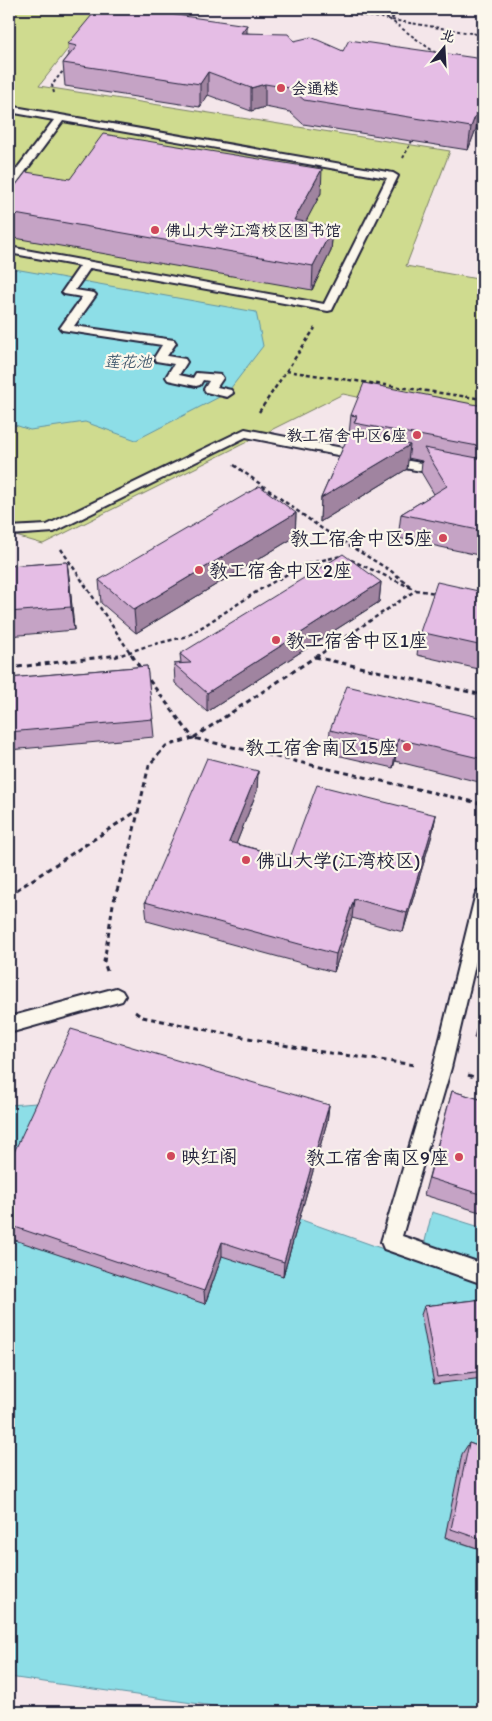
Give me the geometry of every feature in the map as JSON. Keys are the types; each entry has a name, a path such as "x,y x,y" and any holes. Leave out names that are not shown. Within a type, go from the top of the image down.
{"lane":[{"path":"9,109 393,176 328,308 9,250"},
{"path":"9,186 61,118"},
{"path":"87,264 68,292 90,295 66,328 170,343 160,358 182,362 172,377 196,382 200,376 217,378 210,390 227,393"},
{"path":"9,531 49,530 245,433 483,478"},
{"path":"483,897 442,1068 391,1242 483,1274"},
{"path":"9,1025 116,996"}],"path":[{"path":"316,9 483,35"},
{"path":"389,19 395,17 400,9"},
{"path":"389,19 438,54"},
{"path":"61,118 52,85 69,62"},
{"path":"393,176 416,133"},
{"path":"245,433 328,308"},
{"path":"286,371 483,399"},
{"path":"211,449 321,528 391,571 416,590"},
{"path":"49,530 129,652 193,738 483,804"},
{"path":"9,668 114,657 147,646 188,636 261,589 305,564 341,556 416,590 445,594"},
{"path":"416,590 193,738 166,746 157,755 150,765 137,811 130,848 113,904 104,962 116,996 142,1018 309,1050 442,1068"},
{"path":"315,657 483,695"},
{"path":"9,896 137,811"}],"shaded area":[{"name":"佛山大学(江湾校区)","path":"9,9 483,9 483,1712 9,1712"}],"green space":[{"path":"9,9 99,9 39,86 450,151 406,266 483,280 483,423 343,394 43,544 9,534"}],"water":[{"name":"莲花池","path":"9,268 256,312 263,346 227,393 136,440 85,422 30,430 9,423"},
{"path":"50,1102 9,1191 9,1105"},
{"path":"432,1212 483,1228 483,1461 463,1454 445,1538 483,1550 483,1712 256,1712 9,1677 9,1238 222,1255 283,1276 299,1219 420,1262"}],"building":[{"name":"会通楼","path":"97,9 134,9 247,25 241,33 288,34 294,41 311,37 343,51 349,40 483,59 483,106 479,106 471,127 304,100 290,88 265,84 251,88 208,72 200,84 63,63 77,46 68,44"},
{"name":"佛山大学江湾校区图书馆","path":"103,134 322,169 294,220 333,227 313,266 9,213 9,194 26,172 70,179"},
{"path":"364,383 483,406 483,447 354,423 357,416 351,415"},
{"path":"349,434 410,445 321,498"},
{"path":"424,448 483,459 483,531 401,514 447,486"},
{"path":"260,486 296,513 134,610 99,580"},
{"name":"教工宿舍中区1座","path":"343,554 381,582 207,693 174,664 191,663 180,654"},
{"path":"67,562 71,607 9,612 9,566"},
{"path":"437,582 483,592 483,646 420,632"},
{"path":"147,666 153,719 9,732 9,678"},
{"path":"347,686 483,718 483,759 398,739 396,746 330,730"},
{"path":"207,758 258,771 229,842 290,858 317,785 436,815 407,913 354,899 336,954 145,902"},
{"path":"483,1005 483,1020 479,1019"},
{"name":"映红阁","path":"71,1029 329,1105 284,1262 222,1242 204,1291 9,1225 9,1163"},
{"name":"教工宿舍南区9座","path":"452,1091 483,1100 483,1195 429,1178"},
{"path":"483,1299 483,1371 437,1377 424,1306"},
{"path":"469,1443 483,1448 483,1540 451,1529"}],"place":[{"name":"会通楼","path":"281,88"},
{"name":"佛山大学江湾校区图书馆","path":"155,230"},
{"name":"教工宿舍中区6座","path":"417,435"},
{"name":"教工宿舍中区5座","path":"443,538"},
{"name":"教工宿舍中区2座","path":"199,570"},
{"name":"教工宿舍中区1座","path":"276,640"},
{"name":"教工宿舍南区15座","path":"407,747"},
{"name":"佛山大学(江湾校区)","path":"246,860"},
{"name":"映红阁","path":"171,1156"},
{"name":"教工宿舍南区9座","path":"459,1157"}]}
